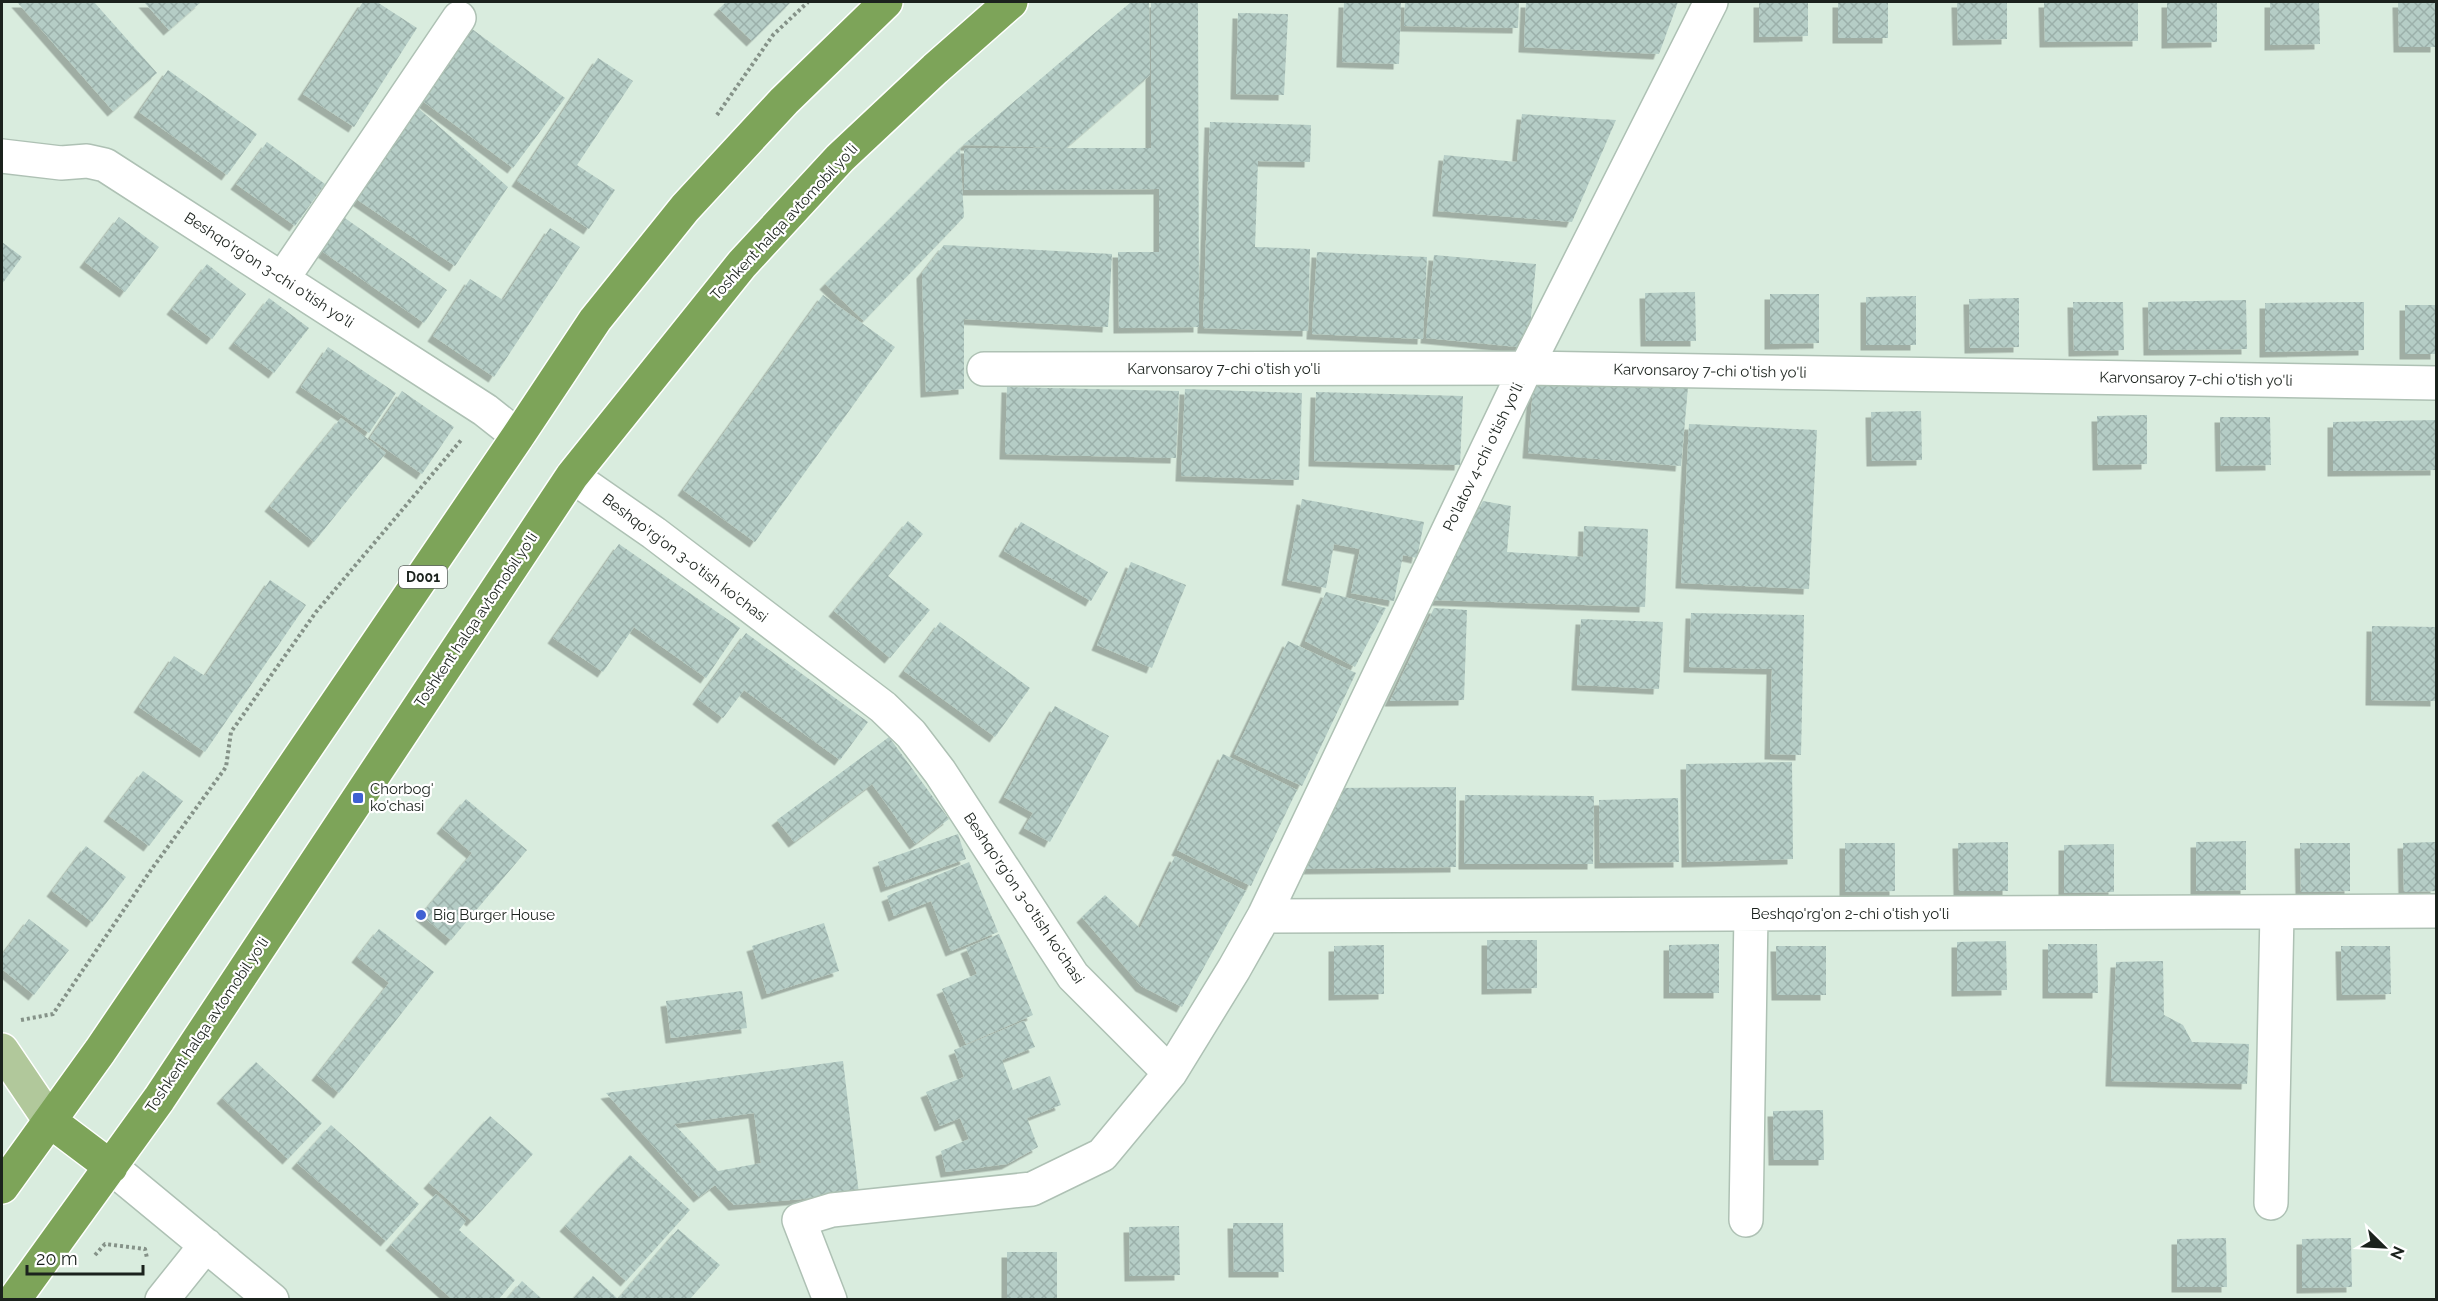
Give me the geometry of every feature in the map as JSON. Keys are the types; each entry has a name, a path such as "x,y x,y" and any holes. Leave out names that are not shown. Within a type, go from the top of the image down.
{"highway":[{"name":"D001","path":"2,1187 50,1121 595,320 685,208 784,101 886,2"},
{"name":"Toshkent halqa avtomobil yo'li","path":"14,1299 165,1089 572,476 757,248 840,158 1011,2"},
{"path":"50,1121 111,1167"}],"main road":[{"path":"8,1040 50,1121"}],"street":[{"name":"Po'latov 4-chi o'tish yo'li","path":"1170,1073 1264,916 1526,368 1711,2"},
{"path":"283,278 459,18"},
{"name":"Beshqo'rg'on 3-chi o'tish yo'li","path":"2,156 61,164 87,161 105,165 485,410 518,436"},
{"name":"Karvonsaroy 7-chi o'tish yo'li","path":"984,369 1526,368 2436,383"},
{"name":"Beshqo'rg'on 3-o'tish ko'chasi","path":"572,476 682,555 883,707 911,734 940,772 1073,976 1170,1073"},
{"name":"Beshqo'rg'on 2-chi o'tish yo'li","path":"1264,916 2436,911"},
{"path":"2271,1203 2277,912"},
{"path":"1746,1220 1751,914"},
{"path":"830,1299 799,1220 832,1210 1032,1189 1102,1155 1170,1073"},
{"path":"111,1167 206,1245 253,1293"},
{"path":"162,1299 206,1245"}],"path":[{"path":"714,121 773,35 808,2"},
{"path":"8,1040 21,1020 53,1014 225,767 231,732 316,612 485,410"},
{"path":"92,1259 105,1244 145,1249"}],"building":[{"path":"17,2 94,2 157,73 113,111"},
{"path":"144,2 201,2 169,30"},
{"path":"363,2 377,2 417,28 354,127 303,94"},
{"path":"726,2 791,2 752,41 719,9"},
{"path":"1131,2 1149,2 1150,75 1066,148 1151,148 1151,2 1198,2 1199,327 1119,328 1118,252 1159,252 1159,189 964,190 964,148 1065,148 963,145"},
{"path":"1344,2 1401,2 1399,64 1342,62"},
{"path":"1405,2 1519,2 1518,28 1404,26"},
{"path":"1526,2 1678,2 1659,54 1524,47"},
{"path":"1759,2 1808,2 1808,36 1759,37"},
{"path":"1838,2 1888,2 1888,38 1838,38"},
{"path":"1957,2 2007,2 2007,39 1958,40"},
{"path":"2044,2 2138,2 2138,41 2045,42"},
{"path":"2167,2 2217,2 2217,42 2167,43"},
{"path":"2270,2 2319,2 2320,44 2270,45"},
{"path":"2398,2 2436,2 2436,47 2399,47"},
{"path":"1238,13 1288,14 1284,95 1236,94"},
{"path":"464,23 565,98 513,168 412,93"},
{"path":"598,58 633,81 577,165 615,190 589,229 517,181"},
{"path":"168,70 257,134 227,175 139,112"},
{"path":"410,101 508,187 455,266 346,192"},
{"path":"1522,114 1616,120 1572,222 1438,211 1444,155 1517,162"},
{"path":"1210,122 1311,125 1310,162 1258,161 1255,247 1310,249 1308,331 1203,328"},
{"path":"267,142 325,184 295,226 236,184"},
{"path":"960,148 964,217 864,321 825,284"},
{"path":"342,216 447,290 424,323 319,249"},
{"path":"119,217 159,247 125,292 85,262"},
{"path":"550,228 580,247 494,377 433,336 470,279 503,300"},
{"path":"2,242 22,257 2,284"},
{"path":"944,245 1112,254 1108,327 964,319 964,389 926,392 922,273"},
{"path":"1317,252 1427,257 1423,339 1312,334"},
{"path":"1434,255 1536,264 1528,348 1426,338"},
{"path":"207,264 246,294 212,339 172,309"},
{"path":"1695,292 1696,341 1646,341 1645,293"},
{"path":"1770,294 1819,294 1819,343 1770,344"},
{"path":"823,295 895,347 755,542 683,490"},
{"path":"1916,296 1916,345 1866,345 1866,297"},
{"path":"269,298 309,328 274,373 234,343"},
{"path":"2019,298 2019,347 1970,348 1969,299"},
{"path":"2246,300 2247,349 2149,350 2148,302"},
{"path":"2073,302 2123,302 2124,350 2074,351"},
{"path":"2364,302 2364,350 2265,352 2265,303"},
{"path":"2405,305 2436,305 2436,354 2405,354"},
{"path":"328,347 396,393 369,433 301,387"},
{"path":"1534,375 1688,387 1681,466 1528,453"},
{"path":"1007,387 1179,391 1176,458 1005,454"},
{"path":"1185,389 1302,393 1299,480 1181,476"},
{"path":"402,391 454,427 422,474 370,438"},
{"path":"1316,392 1463,396 1460,465 1314,461"},
{"path":"1921,411 1922,460 1872,461 1871,412"},
{"path":"2147,415 2147,464 2098,465 2097,416"},
{"path":"2220,417 2270,417 2271,465 2221,466"},
{"path":"341,418 386,453 314,542 270,506"},
{"path":"2436,420 2436,470 2333,471 2333,422"},
{"path":"1689,424 1817,430 1809,589 1681,583"},
{"path":"1302,499 1424,522 1417,558 1403,555 1394,601 1351,593 1360,549 1334,544 1326,588 1287,580"},
{"path":"1483,501 1511,506 1507,552 1583,557 1584,526 1648,529 1645,607 1431,600"},
{"path":"908,521 923,534 888,576 930,610 890,658 834,611"},
{"path":"1021,522 1108,572 1091,601 1004,551"},
{"path":"619,544 740,628 706,678 634,627 603,672 553,638"},
{"path":"1131,562 1186,585 1152,668 1097,645"},
{"path":"270,580 306,605 205,752 139,707 174,656 205,676"},
{"path":"1326,592 1386,608 1355,667 1305,641"},
{"path":"1434,608 1467,610 1464,700 1390,701"},
{"path":"1691,613 1804,615 1801,755 1770,754 1772,669 1689,667"},
{"path":"1581,619 1663,622 1659,689 1577,685"},
{"path":"940,622 1030,688 995,737 904,671"},
{"path":"2372,626 2436,627 2436,701 2371,700"},
{"path":"746,633 868,722 840,760 744,690 723,718 698,699"},
{"path":"1288,641 1356,673 1302,786 1234,754"},
{"path":"1055,706 1109,736 1050,842 1024,828 1033,813 1004,797"},
{"path":"889,737 949,819 915,844 872,784 794,842 777,820"},
{"path":"1223,754 1297,790 1251,886 1177,850"},
{"path":"1792,762 1793,859 1687,862 1686,764"},
{"path":"143,771 183,801 149,846 109,816"},
{"path":"1456,787 1456,867 1296,869 1333,788"},
{"path":"1465,795 1594,796 1593,864 1464,864"},
{"path":"1678,798 1679,862 1600,863 1599,800"},
{"path":"466,799 527,850 451,940 421,915 472,853 442,828"},
{"path":"958,834 966,859 886,887 878,862"},
{"path":"2246,841 2246,890 2196,891 2196,842"},
{"path":"2008,842 2008,891 1959,891 1958,843"},
{"path":"2436,842 2436,891 2404,892 2403,843"},
{"path":"1845,843 1895,843 1895,891 1845,892"},
{"path":"2300,843 2350,843 2350,891 2301,892"},
{"path":"2114,844 2114,892 2064,893 2064,845"},
{"path":"86,846 126,877 92,922 52,891"},
{"path":"1175,856 1246,891 1182,1007 1141,986 1082,917 1105,895 1140,928"},
{"path":"969,862 998,932 951,951 931,901 894,916 887,896"},
{"path":"29,919 69,950 34,995 2,969 2,955"},
{"path":"824,923 839,971 767,994 752,946"},
{"path":"379,929 434,972 339,1093 317,1075 389,983 357,957"},
{"path":"999,934 1033,1015 966,1044 942,989 977,974 966,948"},
{"path":"1487,940 1537,940 1537,988 1487,989"},
{"path":"2006,941 2007,990 1957,991 1957,942"},
{"path":"1719,944 1719,993 1669,993 1669,945"},
{"path":"2048,944 2097,944 2098,993 2048,993"},
{"path":"1384,945 1384,994 1334,995 1334,946"},
{"path":"1776,946 1826,946 1826,995 1777,995"},
{"path":"2341,946 2390,946 2391,994 2342,995"},
{"path":"2163,961 2164,1015 2183,1025 2192,1042 2249,1044 2247,1084 2111,1081 2116,962"},
{"path":"742,991 747,1028 671,1038 666,1001"},
{"path":"1024,1021 1035,1047 1002,1060 1013,1090 1050,1076 1061,1105 1027,1118 1038,1147 1007,1164 946,1172 941,1151 969,1139 960,1118 940,1126 926,1092 964,1077 954,1050"},
{"path":"843,1061 859,1194 734,1205 715,1185 699,1197 606,1093","holes":["754,1113 761,1163 718,1171 674,1124"]},
{"path":"256,1062 322,1123 288,1159 222,1098"},
{"path":"1823,1110 1824,1160 1774,1160 1773,1111"},
{"path":"490,1116 533,1154 472,1221 429,1183"},
{"path":"331,1125 419,1204 386,1241 297,1163"},
{"path":"630,1155 690,1210 626,1281 565,1226"},
{"path":"436,1194 466,1221 459,1230 515,1280 498,1300 453,1300 391,1245"},
{"path":"1233,1223 1283,1223 1284,1272 1234,1272"},
{"path":"1179,1226 1180,1275 1130,1276 1129,1227"},
{"path":"678,1229 720,1265 689,1300 572,1300 593,1276 618,1299"},
{"path":"2226,1238 2227,1287 2177,1287 2177,1239"},
{"path":"2351,1238 2352,1287 2302,1288 2302,1239"},
{"path":"1007,1252 1057,1252 1057,1300 1007,1300"},
{"path":"522,1281 543,1300 506,1300"}],"place":[{"name":"Chorbog' ko'chasi","path":"358,798"},
{"name":"Big Burger House","path":"421,915"}]}
